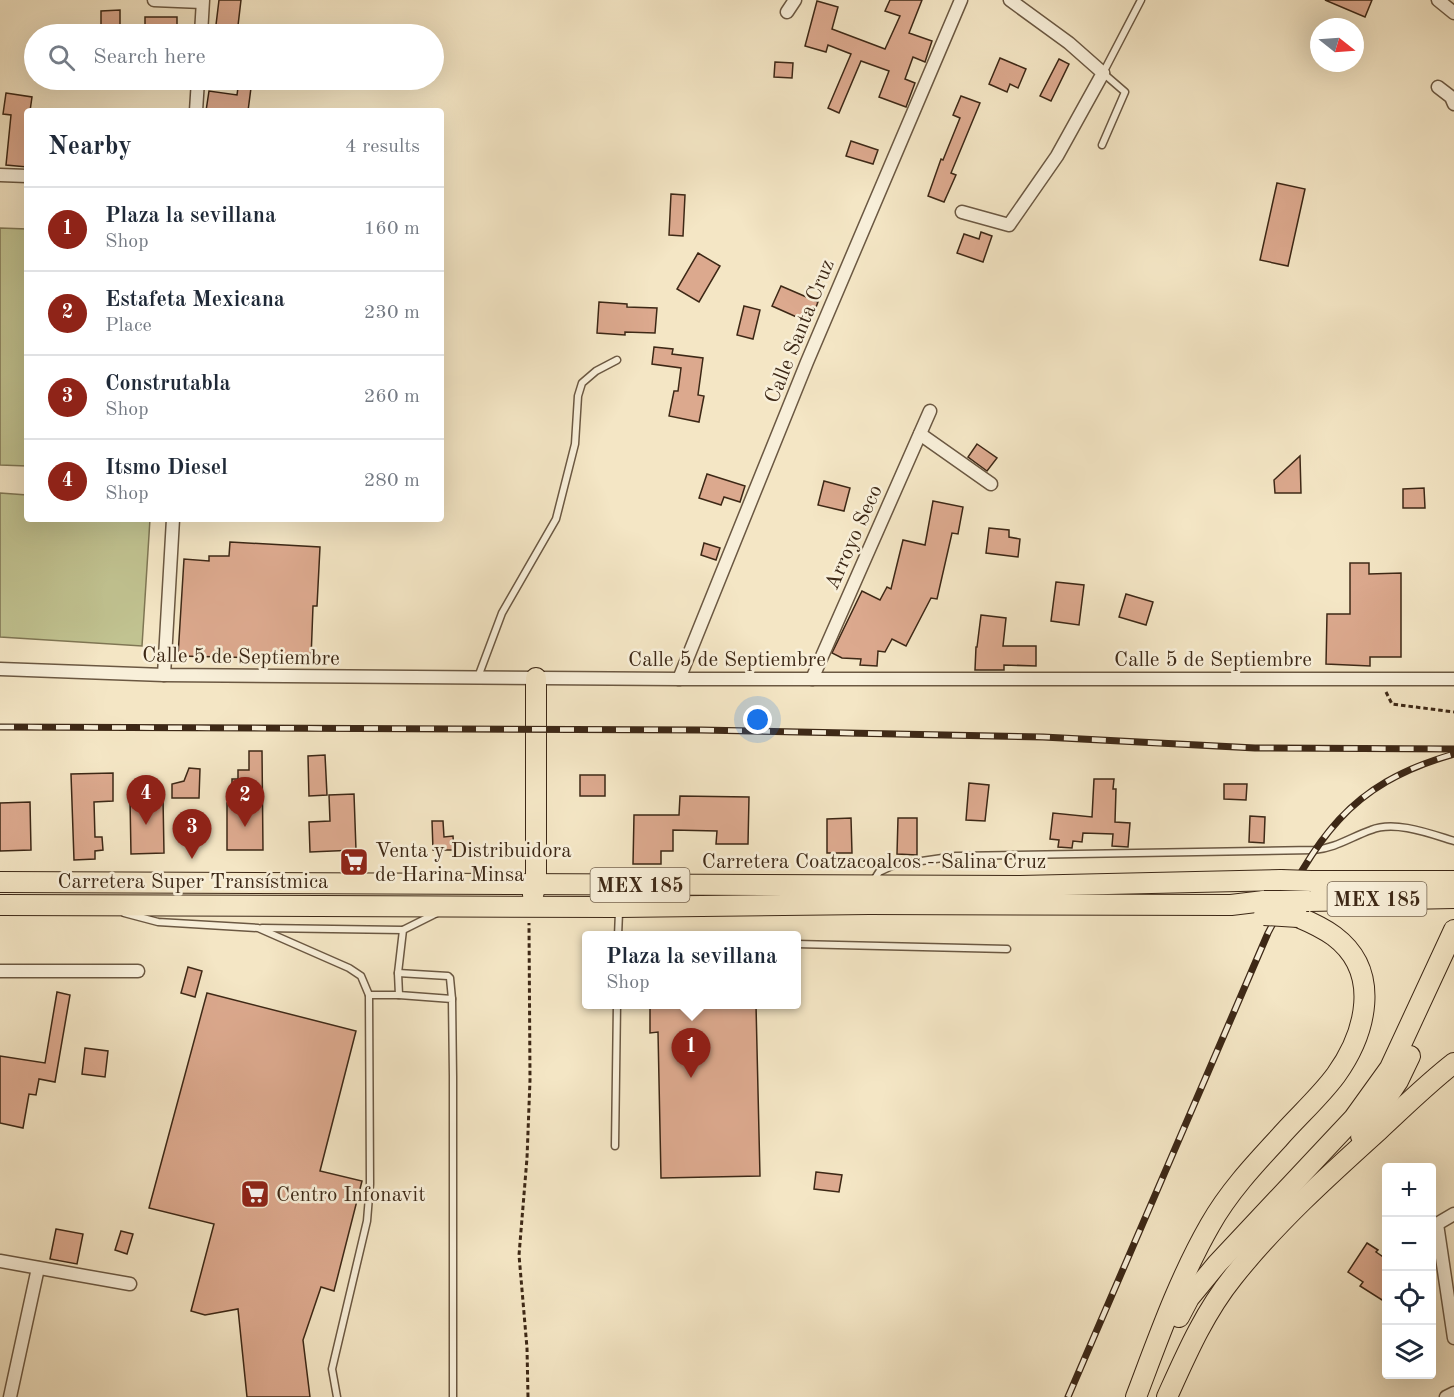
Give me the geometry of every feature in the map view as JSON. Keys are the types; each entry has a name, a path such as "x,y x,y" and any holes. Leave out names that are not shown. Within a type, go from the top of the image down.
{"main road":[{"path":"529,906 536,884 536,678"},
{"name":"Carretera Coatzacoalcos - Salina Cruz","path":"0,882 620,885 870,895 1020,886 1281,880"},
{"name":"Carretera Super Transístmica","path":"1281,880 1450,889"},
{"name":"Carretera Super Transístmica","path":"0,905 619,907 870,895 1304,909 1450,889"},
{"path":"1138,1397 1167,1317 1210,1225 1250,1170 1336,1074 1352,1050 1360,1028 1365,1006 1365,987 1360,970 1349,951 1335,937 1318,926 1304,909"},
{"path":"1138,1397 1189,1298 1269,1207 1354,1118 1390,1068 1454,930"},
{"path":"1343,1163 1398,1081 1426,1023 1454,954"},
{"path":"1167,1397 1197,1331 1233,1277 1266,1239 1343,1163 1430,1082 1454,1063"}],"street":[{"path":"154,0 202,1 201,24"},
{"path":"787,12 795,0"},
{"name":"Calle Santa Cruz","path":"679,679 848,264 960,0"},
{"path":"962,212 1009,225 1057,156 1103,73 1069,43 1010,0"},
{"path":"1438,87 1451,97 1454,105"},
{"path":"196,108 197,90"},
{"path":"0,175 24,176"},
{"name":"Arroyo Seco","path":"812,679 930,411"},
{"path":"920,434 991,484"},
{"path":"164,675 173,522"},
{"name":"Calle 5 de Septiembre","path":"0,669 164,675 679,679 1454,679"},
{"path":"0,971 138,971"},
{"path":"1454,1214 1437,1224 1454,1338"},
{"path":"0,1260 130,1284"},
{"path":"10,1397 38,1268"},
{"path":"1446,1397 1454,1393"}],"lane":[{"path":"1102,145 1125,92 1103,73 1141,0"},
{"path":"478,677 502,613 556,519 575,444 578,396 582,383 596,371 617,360"},
{"path":"870,895 879,872 894,865 956,856 1314,850 1330,848 1374,828 1408,827 1454,841"},
{"path":"618,931 620,885"},
{"path":"96,905 158,922 258,928 403,930 450,906"},
{"path":"258,928 349,968 361,976 369,995 370,1184 368,1212 332,1369 337,1397"},
{"path":"399,995 398,973 403,930"},
{"path":"801,944 1007,948"},
{"path":"398,973 450,978 453,1076 453,1397"},
{"path":"369,995 452,999"},
{"path":"615,1146 617,1009"}],"path":[{"path":"1379,679 1392,704 1454,712"},
{"path":"528,1397 527,1348 519,1256 527,1158 530,1080 529,906"}],"green space":[{"path":"0,228 24,229 24,466 0,465"},
{"path":"0,493 24,495 24,522 150,522 142,646 0,637"}],"building":[{"path":"219,0 241,0 238,24 216,24"},
{"path":"890,0 922,0 909,33 932,41 925,62 913,57 905,79 915,83 906,107 879,97 889,71 861,61 839,113 828,108 851,54 828,45 826,52 805,46 817,1 838,7 832,29 885,49 900,16 885,11"},
{"path":"1325,0 1372,0 1365,17"},
{"path":"120,10 120,24 101,24 101,11"},
{"path":"145,17 177,17 177,24 145,24"},
{"path":"1000,58 1026,69 1018,88 1010,84 1007,92 989,84"},
{"path":"1059,59 1069,64 1051,101 1040,96"},
{"path":"775,62 793,63 792,78 774,77"},
{"path":"238,90 251,90 248,108 206,108 209,91 237,95"},
{"path":"6,93 32,97 30,108 24,108 24,167 6,165 11,115 3,114"},
{"path":"961,96 980,103 951,173 956,175 944,202 928,196 941,159 943,160 960,118 953,115"},
{"path":"851,141 878,150 873,164 846,156"},
{"path":"1277,183 1305,189 1288,266 1260,260"},
{"path":"671,194 685,195 683,236 669,235"},
{"path":"981,232 992,236 983,262 957,253 964,234 979,239"},
{"path":"698,253 720,266 699,302 677,289"},
{"path":"781,286 818,302 810,323 772,306"},
{"path":"599,302 627,304 627,307 657,308 655,333 625,332 625,335 597,333"},
{"path":"744,306 760,310 753,339 737,335"},
{"path":"654,347 673,349 672,354 703,358 698,395 704,396 699,422 669,416 674,391 678,391 681,368 652,364"},
{"path":"977,444 997,458 987,471 968,457"},
{"path":"1300,456 1301,493 1275,493 1274,480"},
{"path":"707,474 745,486 740,502 724,497 721,505 699,498"},
{"path":"824,481 850,488 844,511 818,505"},
{"path":"1424,488 1425,508 1403,508 1403,489"},
{"path":"933,501 963,507 958,534 952,533 937,599 931,598 906,646 892,639 885,652 878,651 877,666 860,665 861,659 842,658 832,653 862,591 880,600 887,587 891,589 903,540 925,545"},
{"path":"989,528 1009,530 1009,537 1020,539 1018,557 986,553"},
{"path":"230,542 320,547 317,606 313,606 311,659 178,656 184,559 209,561 209,556 229,556"},
{"path":"704,543 720,548 716,560 701,555"},
{"path":"1350,563 1369,563 1369,574 1401,573 1401,657 1370,657 1370,666 1326,664 1327,614 1350,614"},
{"path":"1056,582 1084,585 1079,625 1051,621"},
{"path":"1126,594 1153,602 1146,625 1119,617"},
{"path":"981,615 1006,618 1003,646 1036,646 1036,666 1004,665 1004,670 975,670"},
{"path":"249,751 262,751 263,850 227,850 227,803 232,803 232,779 238,779 238,770 249,770"},
{"path":"325,755 327,795 309,796 308,756"},
{"path":"189,768 200,769 199,798 172,798 172,784 184,781"},
{"path":"113,773 113,801 94,802 95,837 102,837 103,850 95,851 95,859 74,860 71,774"},
{"path":"580,775 605,775 605,796 580,796"},
{"path":"1094,779 1114,779 1115,822 1130,823 1128,847 1112,846 1113,834 1083,833 1082,842 1073,841 1072,848 1058,847 1059,840 1050,839 1053,813 1092,817"},
{"path":"969,783 989,785 985,821 966,820"},
{"path":"1224,784 1247,784 1246,800 1224,799"},
{"path":"354,794 356,850 310,852 309,822 330,821 329,795"},
{"path":"680,796 749,797 748,844 716,844 717,831 673,830 673,851 661,851 661,864 633,864 634,815 679,815"},
{"path":"163,798 164,853 131,854 130,799"},
{"path":"30,802 31,850 0,851 0,803"},
{"path":"1250,816 1265,817 1264,843 1249,842"},
{"path":"851,818 852,853 827,853 827,819"},
{"path":"898,818 917,818 917,855 897,854"},
{"path":"432,821 443,821 444,837 453,836 454,850 433,850"},
{"path":"188,967 202,971 195,997 181,993"},
{"path":"57,992 70,995 55,1082 39,1079 36,1095 29,1094 23,1128 0,1123 0,1056 45,1063"},
{"name":"Centro Infonavit","path":"207,993 356,1031 320,1171 362,1181 334,1291 321,1287 303,1340 310,1397 247,1397 238,1309 205,1315 191,1311 214,1224 149,1208"},
{"path":"650,1009 756,1009 760,1176 661,1178 658,1032 650,1033"},
{"path":"85,1048 108,1051 105,1077 82,1074"},
{"path":"816,1172 842,1175 839,1192 814,1189"},
{"path":"56,1229 83,1234 77,1264 50,1259"},
{"path":"121,1231 133,1234 127,1254 115,1250"},
{"path":"1367,1243 1378,1250 1376,1252 1382,1256 1382,1300 1360,1286 1363,1282 1348,1272"}],"railway":[{"path":"0,727 701,730 1043,737 1255,748 1454,749"},
{"path":"1068,1397 1268,933 1303,870 1320,843 1361,799 1386,782 1417,767 1454,754"}],"place":[{"name":"Itsmo Diesel","path":"146,825"},
{"name":"Estafeta Mexicana","path":"245,827"},
{"name":"Construtabla","path":"192,859"},
{"name":"Venta y Distribuidora de Harina Minsa","path":"354,862"},
{"name":"Plaza la sevillana","path":"691,1078"},
{"name":"Centro Infonavit","path":"255,1194"}]}
